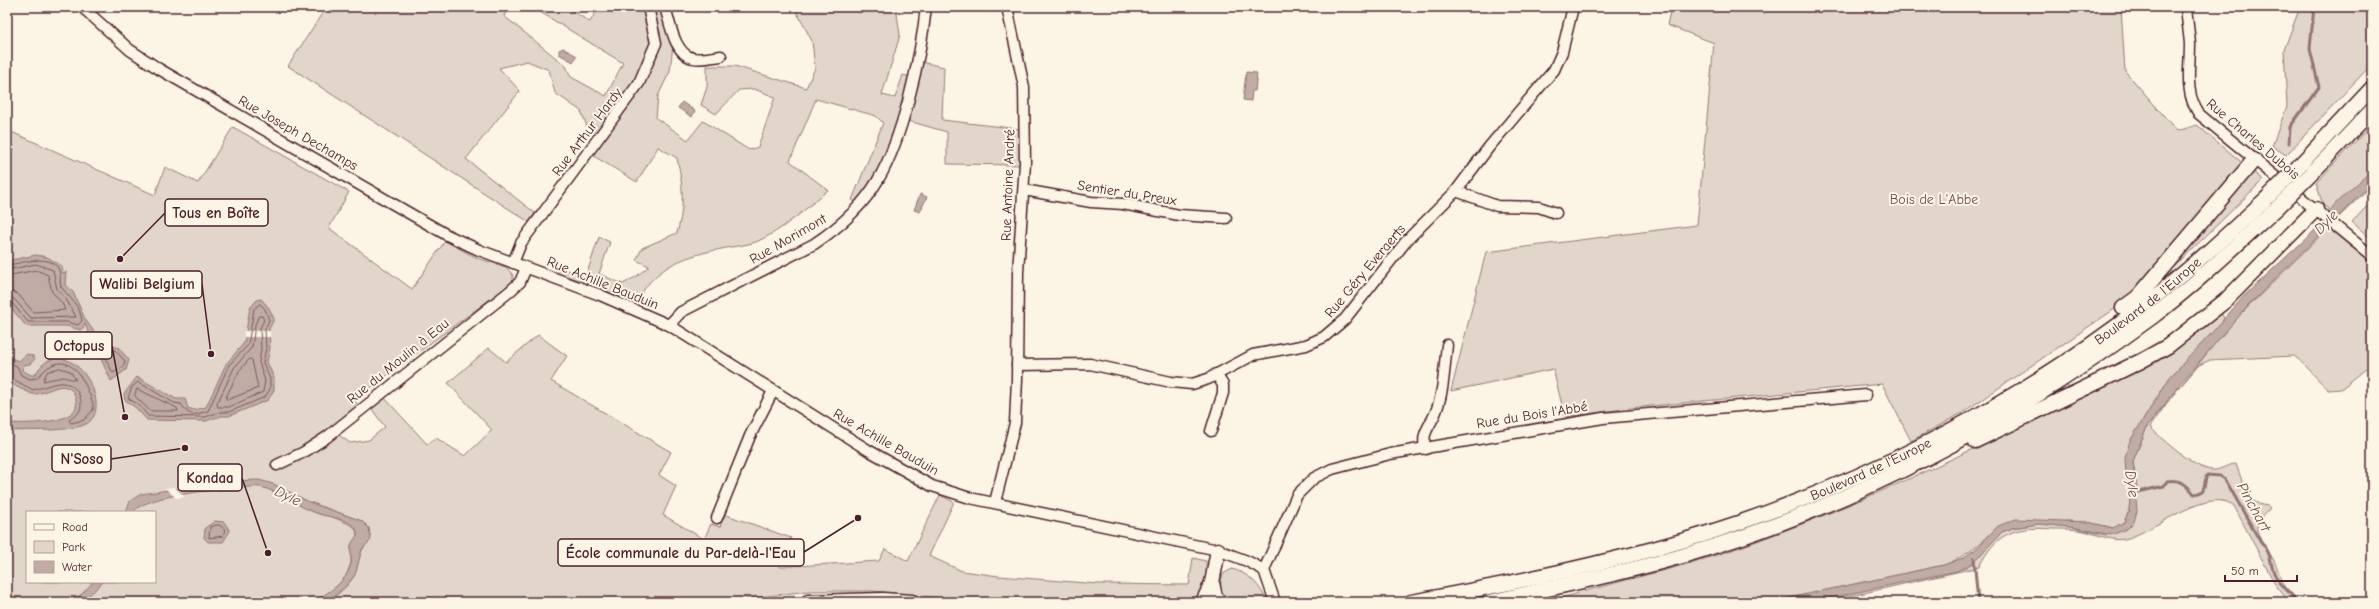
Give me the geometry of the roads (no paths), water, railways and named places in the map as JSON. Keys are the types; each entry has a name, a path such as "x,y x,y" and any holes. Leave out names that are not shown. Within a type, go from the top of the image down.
{"highway":[{"name":"Boulevard de l'Europe","path":"1411,602 1604,561 1702,535 1825,490 1896,458 1987,409 2086,346 2145,304 2206,254 2266,199 2372,88"},
{"name":"Boulevard de l'Europe","path":"1489,602 1649,564 1759,531 1830,503 1897,474 1960,441 2030,400 2153,316 2277,208 2372,110"},
{"path":"2086,346 2094,331 2138,297 2254,160"},
{"path":"1960,441 1975,442 2128,368 2168,346 2225,301 2319,211"},
{"path":"1203,602 1212,583 1218,550"},
{"path":"1212,583 1215,596 1220,602"},
{"path":"1529,602 1539,590"},
{"path":"808,602 883,600 912,602"}],"street":[{"name":"Rue Joseph Dechamps","path":"82,7 130,50 159,69 447,235 513,264"},
{"name":"Rue Arthur Hardy","path":"513,264 521,243 639,83 656,43 648,7"},
{"path":"666,7 676,40 684,54 695,59 721,56"},
{"name":"Rue Morimont","path":"669,325 681,312 814,244 830,233 847,218 874,187 888,159 902,119 922,42 926,7"},
{"name":"Rue Antoine André","path":"1007,7 1024,87 1024,190 1018,272 1017,365"},
{"name":"Rue Géry Everaerts","path":"1017,365 1090,364 1181,384 1202,381 1253,355 1306,345 1333,331 1345,319 1407,240 1456,191 1482,155 1557,66 1573,7"},
{"name":"Rue Charles Dubois","path":"2186,7 2190,44 2188,88 2194,106 2207,122 2319,211 2372,256"},
{"name":"Sentier du Preux","path":"1024,190 1091,202 1123,204 1179,215 1226,218"},
{"path":"1456,191 1497,206 1539,207 1556,213"},
{"name":"Rue Achille Bauduin","path":"513,264 600,295 669,325 773,391 919,480 949,492 1218,550 1247,560 1264,570"},
{"name":"Rue du Moulin à Eau","path":"277,465 304,452 327,437 509,292 520,282 526,268"},
{"path":"1426,449 1423,443 1424,435 1439,403 1447,345"},
{"path":"994,502 1015,423 1017,365"},
{"path":"1211,431 1223,393 1223,385 1216,374"},
{"path":"717,518 750,436 773,391"},
{"name":"Rue du Bois l'Abbé","path":"1264,570 1293,502 1307,483 1332,469 1390,454 1426,449 1518,431 1643,413 1866,395"},
{"path":"1264,570 1275,602"}],"water":[{"path":"563,48 577,56 573,62 559,54 559,50"},
{"path":"1246,72 1257,73 1255,91 1252,91 1251,101 1243,100"},
{"path":"682,102 695,111 692,117 678,108"},
{"name":"Dyle","path":"2372,170 2372,183 2248,306 2179,385 2147,427 2133,461 2137,511 2134,522 2127,529 2111,535 2071,527 2039,524 2012,528 2002,532 1973,563 1957,571 1811,602 1770,602 1944,565 1963,558 1977,548 1998,526 2016,519 2087,522 2113,528 2124,522 2129,511 2131,487 2126,478 2125,457 2130,441 2170,377 2244,296 2313,232 2336,203"},
{"path":"920,194 927,197 920,212 914,210"},
{"path":"36,255 47,257 62,266 63,273 66,272 65,285 73,292 85,319 97,336 95,340 88,332 85,323 83,328 80,330 67,326 26,326 7,303 7,261"},
{"path":"261,299 269,308 274,319 269,329 270,348 267,362 274,378 274,390 268,400 229,416 221,416 206,421 147,420 136,408 125,400 124,394 137,377 176,399 185,399 188,408 194,410 206,407 226,364 244,343 250,308 257,300"},
{"path":"106,344 119,348 129,360 126,370 111,381 97,350"},
{"path":"27,354 33,356 35,359 30,364 24,365 22,370 31,375 35,375 47,361 60,358 73,363 84,373 92,387 96,401 94,415 86,424 79,427 48,430 7,431 7,423 37,423 61,419 70,414 76,408 75,396 68,388 59,387 41,393 32,394 16,386 9,380 7,357 19,361"},
{"name":"Dyle","path":"259,480 273,484 309,502 362,521 369,528 371,540 362,549 355,575 347,585 327,602 313,602 331,591 341,582 349,571 351,564 351,545 357,536 356,529 349,523 334,517 319,514 264,488 249,487 187,494 154,500 134,511 126,511 130,501 141,494 231,481"},
{"path":"215,521 224,522 230,531 223,542 208,542 204,538 205,528"},
{"path":"92,583 102,583 82,602 67,602 82,594"}],"waterway":[{"path":"2289,143 2290,127 2319,87 2310,49 2314,7"},
{"name":"Pinchart","path":"2134,493 2164,486 2167,481 2176,481 2189,487 2194,494 2203,490 2207,475 2220,476 2225,479 2261,543 2265,546 2277,579 2297,602"},
{"path":"1974,558 1978,602"}],"place":[{"name":"Tous en Boîte","path":"120,259"},
{"name":"Walibi Belgium","path":"211,354"},
{"name":"Octopus","path":"125,417"},
{"name":"N'Soso","path":"185,448"},
{"name":"École communale du Par-delà-l'Eau","path":"858,518"},
{"name":"Kondaa","path":"268,553"}],"park label":[{"name":"Bois de L'Abbe","path":"1934,199"}]}
